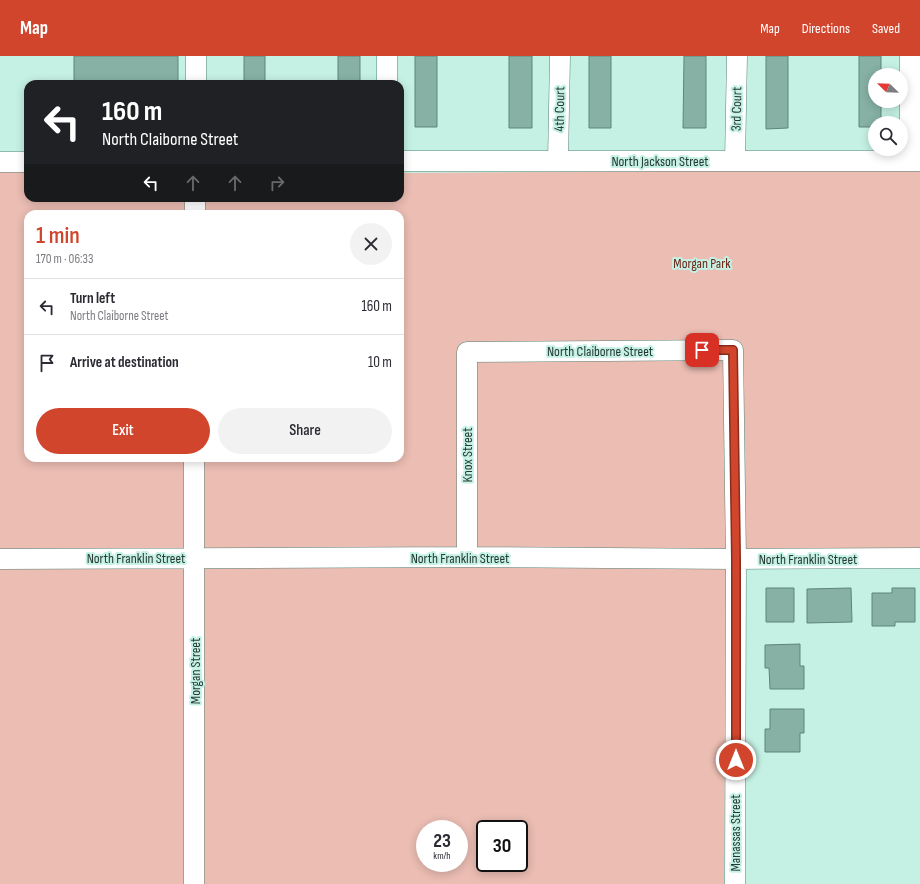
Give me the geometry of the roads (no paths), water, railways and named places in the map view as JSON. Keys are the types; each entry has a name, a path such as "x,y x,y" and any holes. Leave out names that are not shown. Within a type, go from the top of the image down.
{"street":[{"path":"196,56 196,80"},
{"path":"387,56 387,80"},
{"name":"4th Court","path":"558,162 560,56"},
{"name":"3rd Court","path":"735,162 737,56"},
{"path":"910,56 915,161"},
{"name":"North Jackson Street","path":"404,161 915,161"},
{"path":"0,162 24,162"},
{"name":"North Claiborne Street","path":"467,352 733,350"},
{"name":"Manassas Street","path":"733,350 736,559 735,884"},
{"name":"Knox Street","path":"467,352 467,557"},
{"name":"Morgan Street","path":"194,462 194,884"},
{"name":"North Franklin Street","path":"0,559 467,557 736,559 920,558"}],"park label":[{"name":"Morgan Park","path":"702,263"}]}
